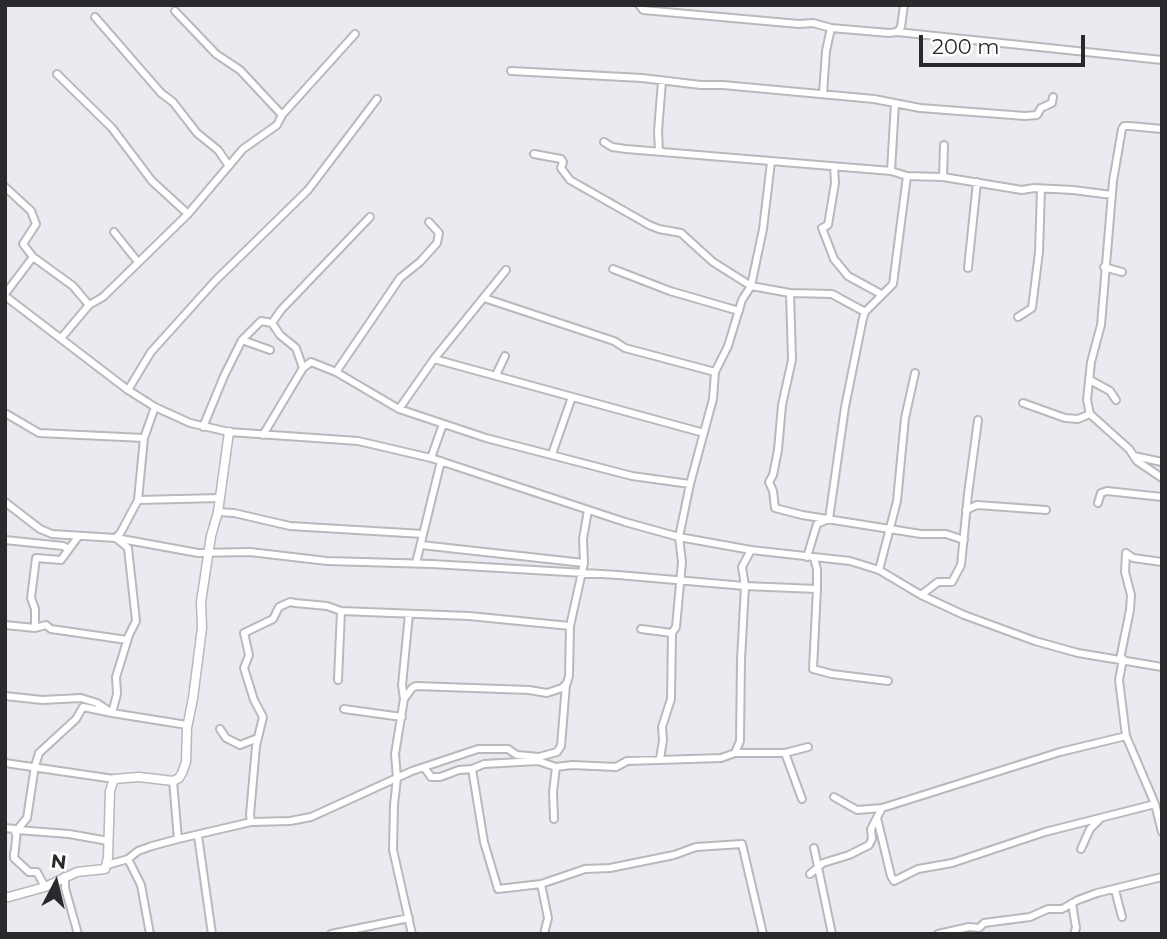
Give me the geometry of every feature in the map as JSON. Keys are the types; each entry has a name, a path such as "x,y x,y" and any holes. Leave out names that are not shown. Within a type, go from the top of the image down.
{"street":[{"path":"639,5 643,10 813,23 831,28 897,32 1162,60"},
{"path":"897,32 903,19 904,5"},
{"path":"175,12 216,54 240,70 282,115"},
{"path":"95,17 160,93 173,102 197,133 218,150 229,166"},
{"path":"823,94 826,51 831,28"},
{"path":"62,337 89,305 103,297 188,214 243,149 277,125 282,115 355,34"},
{"path":"511,71 823,94 873,99 920,108 1033,116 1052,103 1053,97"},
{"path":"57,74 112,128 152,181 188,214"},
{"path":"659,152 662,81"},
{"path":"128,390 151,352 215,281 308,190 377,99"},
{"path":"891,171 895,103"},
{"path":"1162,129 1130,125 1124,125 1122,129 1104,267 1101,325 1091,362 1087,400 1090,414 1134,456 1162,478"},
{"path":"604,142 612,147 626,149 891,171 907,176 943,177 1022,190 1088,191 1112,195"},
{"path":"943,177 944,145"},
{"path":"534,154 561,159 561,166 570,180 649,225 681,233 713,262 751,286 790,293 832,294 865,312"},
{"path":"660,759 662,727 671,698 672,633 676,627 682,562 679,537 713,399 715,372 728,346 742,300 751,286 763,229 772,162"},
{"path":"834,166 835,183 828,225 822,228 834,259 848,276 881,294"},
{"path":"829,519 845,407 865,312 881,294 891,288 894,280 907,176"},
{"path":"968,268 977,182"},
{"path":"5,187 32,211 36,224 23,244 33,257 73,286 89,305"},
{"path":"1018,317 1032,308 1039,252 1041,189"},
{"path":"272,323 281,310 370,218"},
{"path":"336,372 400,278 437,243 439,233 429,222"},
{"path":"114,232 138,262"},
{"path":"33,257 5,295 128,390 155,407 203,427 229,432 358,441 431,458 679,537 751,550 850,561 879,570 921,595 964,615 1035,641 1077,653 1162,667"},
{"path":"1104,267 1122,272"},
{"path":"612,269 670,291 739,311"},
{"path":"400,409 434,359 506,270"},
{"path":"790,293 792,360 782,405 778,450 769,482 775,508 921,534 946,534 964,540"},
{"path":"484,298 614,341 625,348 715,372"},
{"path":"203,427 242,340 261,321 272,323 280,335 296,348 303,368"},
{"path":"242,340 270,350"},
{"path":"793,341 801,341"},
{"path":"496,375 505,356"},
{"path":"434,359 704,433"},
{"path":"263,435 303,368 311,362 336,372 400,409 443,424 632,476 690,484"},
{"path":"879,570 897,500 905,418 915,373"},
{"path":"1090,380 1110,391 1116,400"},
{"path":"552,454 572,397"},
{"path":"1023,404 1065,418 1077,419 1090,414"},
{"path":"116,538 138,500 144,439 155,407"},
{"path":"5,413 39,433 144,439"},
{"path":"921,595 938,582 952,582 961,565 978,420"},
{"path":"431,458 443,424"},
{"path":"5,763 114,779 139,777 173,781 179,778 186,762 187,725 202,628 201,602 218,512 229,432"},
{"path":"1134,456 1162,462"},
{"path":"416,563 441,461"},
{"path":"1098,503 1101,493 1107,491 1162,497"},
{"path":"138,500 220,498"},
{"path":"5,502 40,529 52,534 116,538 198,553 250,552 327,561 416,563 817,589"},
{"path":"966,510 976,505 1046,510"},
{"path":"554,819 553,792 569,676 570,626 584,563 583,539 588,510"},
{"path":"218,512 290,526 423,534"},
{"path":"829,519 817,524 810,557 817,569 813,669 888,681"},
{"path":"35,628 31,598 36,558 61,560 78,537"},
{"path":"112,713 117,694 116,677 127,640 135,626 128,548 116,538"},
{"path":"5,540 63,545 69,549"},
{"path":"421,545 584,563"},
{"path":"735,753 740,741 745,586 743,567 751,550"},
{"path":"1162,562 1133,558 1126,554 1125,572 1131,596 1119,680 1126,736 1155,804 1162,832"},
{"path":"251,822 258,738 263,717 244,668 249,655 244,633 273,619 279,607 290,602 327,606 341,611 469,615 570,626"},
{"path":"338,680 341,611"},
{"path":"409,614 402,679 404,699 396,754 393,850 412,934"},
{"path":"5,625 35,628 46,625 51,629 127,640"},
{"path":"641,629 672,633"},
{"path":"404,699 416,686 547,693 566,684"},
{"path":"5,696 42,701 81,698 97,703 112,713"},
{"path":"14,858 17,830 27,818 39,753 76,719 83,706 187,725"},
{"path":"344,709 402,717"},
{"path":"220,729 226,738 240,745 258,738"},
{"path":"834,797 857,810 882,808 1060,752 1126,736"},
{"path":"107,865 128,859 138,851 178,839 251,822 290,821 311,817 424,767 478,749 508,749 517,755 539,757 557,752 561,746"},
{"path":"424,767 431,776 440,777 475,767 538,761 558,766 616,767 627,761 721,758 735,753 785,753 808,747"},
{"path":"785,753 802,799"},
{"path":"466,755 475,767 484,842 498,889 541,884 585,869 610,868 674,855 696,847 741,844 763,934"},
{"path":"5,898 45,887 65,876 105,869 110,791 114,779"},
{"path":"173,781 178,839"},
{"path":"876,816 894,881 918,869 952,863 1045,832 1155,804"},
{"path":"810,874 823,863 856,853 869,845 876,816 882,808"},
{"path":"1081,849 1090,829 1103,817"},
{"path":"5,828 15,829 14,858 29,873 37,872 45,887"},
{"path":"17,830 69,834 108,841"},
{"path":"198,836 212,934"},
{"path":"814,848 832,934"},
{"path":"128,859 141,884 150,934"},
{"path":"65,876 65,888 78,934"},
{"path":"938,934 969,927 979,928 984,923 1016,917 1030,917 1048,909 1062,909 1097,893 1162,877"},
{"path":"54,882 65,888"},
{"path":"541,884 548,918 544,934"},
{"path":"1115,890 1122,916"},
{"path":"1072,903 1076,928 1074,934"},
{"path":"331,934 409,918"}]}
